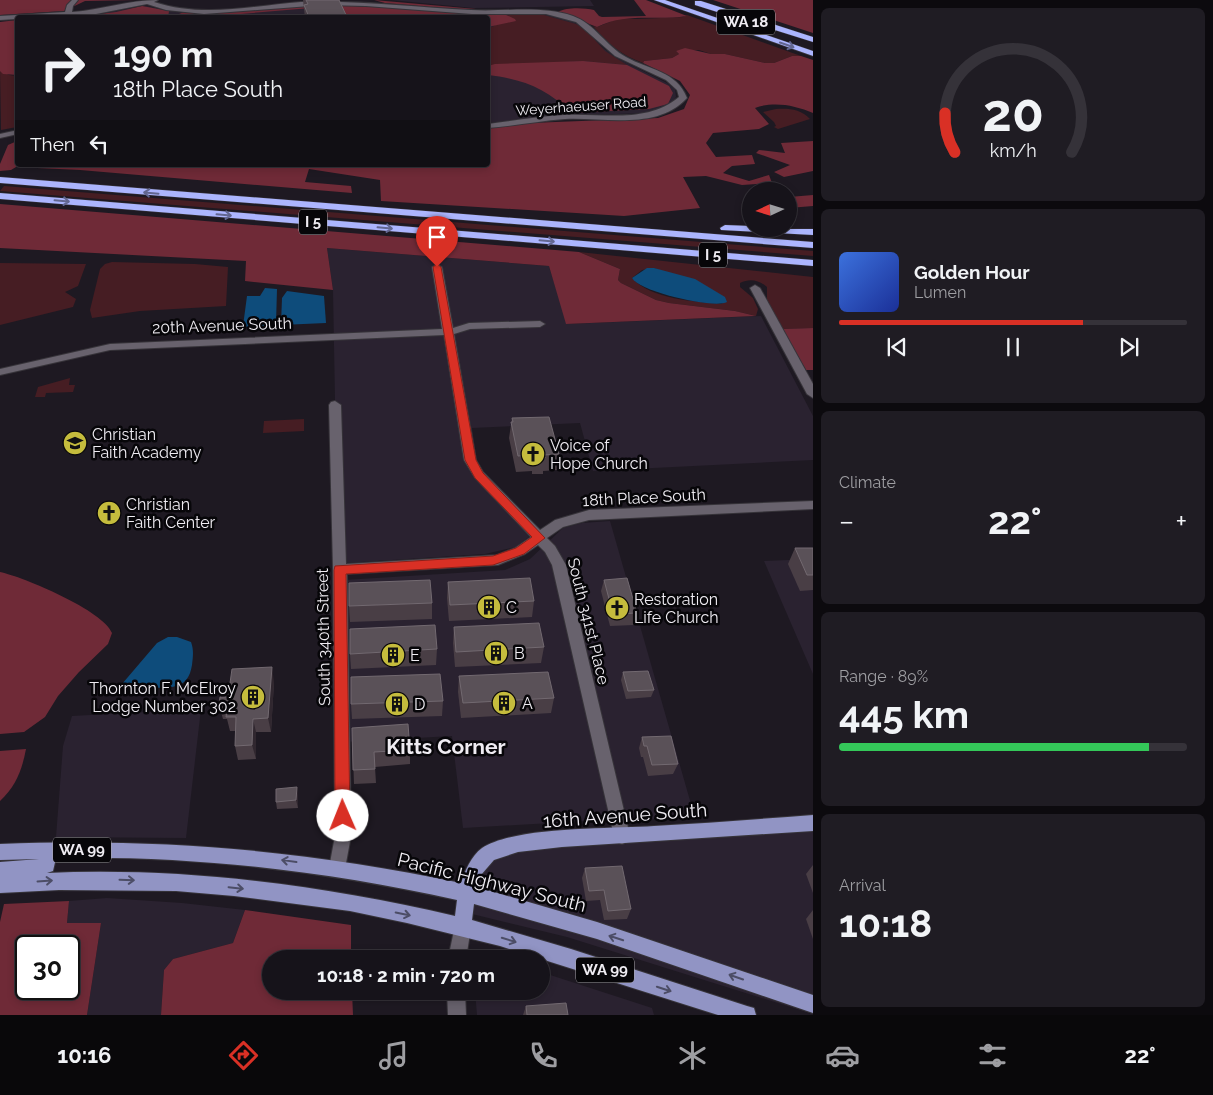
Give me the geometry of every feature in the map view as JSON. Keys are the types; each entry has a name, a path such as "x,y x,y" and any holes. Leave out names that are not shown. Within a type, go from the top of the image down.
{"highway":[{"path":"658,0 813,54"},
{"name":"WA 18","path":"678,0 813,44"},
{"name":"WA 18","path":"688,0 813,39"},
{"path":"701,0 813,39"},
{"name":"I 5","path":"3,181 813,245"},
{"name":"I 5","path":"0,196 813,263"},
{"path":"484,218 742,229"},
{"path":"798,228 813,228"},
{"path":"798,231 813,232"},
{"path":"613,246 813,270"}],"main road":[{"name":"16th Avenue South","path":"462,927 467,894 478,863 496,850 540,842 813,823"},
{"path":"0,870 38,868 47,865 49,850"},
{"name":"Pacific Highway South","path":"0,852 128,850 221,855 338,868 467,894 587,929 813,1004"},
{"name":"WA 99","path":"0,884 108,879 174,882 268,891 355,904 462,927 562,956 747,1015"}],"street":[{"path":"68,14 70,5 74,0"},
{"path":"51,15 110,10 155,2"},
{"name":"Weyerhaeuser Road","path":"155,2 178,10 218,11 303,4 357,3 452,11 531,11 562,15 588,26 603,44 618,56 678,85 683,98 673,108 648,115 564,117 490,126"},
{"path":"0,18 15,17"},
{"path":"0,136 15,133"},
{"name":"South 341st Place","path":"437,267 470,460 479,475 554,554 560,568 622,836"},
{"path":"755,288 813,394"},
{"name":"20th Avenue South","path":"0,372 110,347 449,332 469,326 540,324"},
{"name":"South 340th Street","path":"335,405 340,570 343,836 338,868"},
{"name":"18th Place South","path":"340,570 493,560 520,551 567,519 589,515 813,505"},
{"path":"458,950 462,927"},
{"path":"456,1000 457,1015"}],"shaded area":[{"path":"0,0 136,0 85,1 64,11 0,15"},
{"path":"374,0 476,9 463,10 385,3"},
{"path":"391,0 590,0 594,6 473,8"},
{"path":"634,0 646,0 687,16 630,18 608,22 597,27 558,12 566,9 581,8 594,10 602,17 646,16"},
{"path":"713,0 813,0 813,33"},
{"path":"361,4 429,11 537,13 572,20 586,28 602,47 615,57 667,83 675,89 676,97 669,107 647,113 557,116 490,123 490,15 83,15 147,6 202,13 300,5"},
{"path":"335,5 504,14 516,21 490,27 490,15 339,15"},
{"path":"142,6 169,11 168,15 92,15"},
{"path":"300,6 311,8 229,15 179,15 184,12 222,13"},
{"path":"504,14 544,15 576,24 584,28 605,51 627,65 583,61 490,66 490,27 509,16"},
{"path":"687,15 801,56 792,56 774,63 765,63 725,54 711,54 699,50 676,51 679,54 672,58 644,61 643,63 615,48 593,26 597,27 620,18 683,17"},
{"path":"15,20 15,75 3,74 0,71 0,22"},
{"path":"685,48 765,63 774,63 792,56 801,56 813,60 813,113 777,104 762,106 755,108 769,124 759,129 713,133 706,143 716,157 752,155 755,164 732,166 723,173 749,181 769,175 772,182 742,182 742,185 706,176 683,177 700,208 624,216 381,201 380,180 309,169 305,182 351,186 352,193 80,170 16,167 490,167 490,128 530,123 658,118 684,109 690,95 680,81 643,63 644,61 672,58 679,54 676,51"},
{"path":"583,61 627,65 669,86 673,93 668,104 649,109 571,113 553,97 533,86 512,79 490,75 490,65"},
{"path":"0,68 1,71 15,76 15,127 1,130"},
{"path":"776,109 794,110 803,113 810,119 778,129 774,127 776,126 774,122 763,112"},
{"path":"813,141 813,171 784,177 774,172 790,165 756,153 759,150 785,153 781,143"},
{"path":"15,142 16,167 11,170 0,171 0,164 8,145"},
{"path":"4,186 813,251 813,256 0,191"},
{"path":"813,195 813,206 798,207 798,196"},
{"path":"0,204 579,252 620,269 618,280 621,283 656,300 735,311 756,316 566,324 549,266 327,248 333,290 245,281 246,261 0,248"},
{"path":"327,248 549,266 567,324 761,316 813,416 813,460 593,471 580,423 472,428 477,462 484,476 539,529 516,547 485,554 346,563 335,400 333,290"},
{"path":"579,252 813,277 813,328 782,329 767,302 767,287 758,281 751,280 740,283 740,287 753,298 758,309 756,316 735,311 656,300 621,283 618,280 620,269","holes":["654,268 723,304 662,295 650,291 632,278 642,270"]},
{"path":"112,262 195,264 228,267 226,306 140,311 92,318 90,310 100,269 105,264"},
{"path":"0,263 86,264 78,286 65,292 76,299 73,307 0,325"},
{"path":"813,328 813,370 806,370 782,329"},
{"path":"70,378 69,385 75,385 73,392 46,393 45,397 35,397 38,387"},
{"path":"304,419 304,431 263,433 264,421"},
{"path":"610,521 695,818 585,821 463,828 452,736 345,742 344,580 505,570 530,559 563,528 582,523"},
{"path":"813,559 813,674 764,561"},
{"path":"0,572 44,588 79,605 106,624 112,633 108,644 58,696 45,717 24,732 0,734"},
{"path":"201,709 186,838 56,837 63,746 72,716"},
{"path":"26,749 18,777 0,801 0,751"},
{"path":"813,823 813,1014 567,937 468,913 474,885 489,853"},
{"path":"107,898 182,903 245,910 233,943 173,959 164,970 161,1015 87,1015 101,923 67,923 69,901"},
{"path":"69,901 67,923 101,923 87,1015 0,1015 0,922 4,904"},
{"path":"245,910 351,925 351,950 262,950 262,1000 352,1000 353,1015 161,1015 164,970 173,959 233,943"},
{"path":"550,975 652,1008 654,1015 477,1015 476,1000 550,1000"}],"water":[{"path":"647,268 654,268 695,279 725,297 727,302 720,304 693,301 648,289 632,278"},
{"path":"265,288 277,289 276,324 243,326 247,296 260,296"},
{"path":"287,291 324,296 326,323 281,325 282,298"},
{"path":"168,637 177,637 191,642 193,651 192,662 187,679 178,686 166,688 136,689 125,687 122,684 157,643"}],"building":[{"path":"306,0 339,0 346,15 308,15 304,5 308,4"},
{"path":"549,417 559,454 544,455 545,458 534,458 534,455 518,456 511,422 513,422 512,418"},
{"path":"795,548 813,548 813,575 807,575"},
{"path":"530,578 534,601 450,605 448,582"},
{"path":"627,578 637,613 613,614 604,580"},
{"path":"430,580 432,603 349,606 349,583"},
{"path":"539,623 544,647 456,652 454,627"},
{"path":"435,625 437,649 350,654 350,629"},
{"path":"272,667 268,718 253,719 252,745 235,746 236,717 226,717 228,704 219,705 220,697 228,697 232,669"},
{"path":"648,671 654,690 628,691 623,672"},
{"path":"548,672 554,698 463,703 459,676"},
{"path":"440,674 443,701 351,704 351,677"},
{"path":"408,724 410,750 374,752 375,769 353,770 352,728"},
{"path":"671,736 678,764 652,765 647,746 644,746 642,737"},
{"path":"297,787 296,800 276,802 276,789"},
{"path":"622,866 631,909 608,911 604,890 589,891 585,868"},
{"path":"566,1003 568,1015 527,1015 526,1006"}],"place":[{"name":"Christian Faith Academy","path":"75,443"},
{"name":"Voice of Hope Church","path":"533,454"},
{"name":"Christian Faith Center","path":"109,513"},
{"name":"C","path":"489,607"},
{"name":"Restoration Life Church","path":"617,608"},
{"name":"B","path":"496,653"},
{"name":"E","path":"393,655"},
{"name":"Thornton F. McElroy Lodge Number 302","path":"253,697"},
{"name":"A","path":"504,703"},
{"name":"D","path":"397,704"}],"district":[{"name":"Kitts Corner","path":"446,747"}],"route":[{"path":"343,816 340,570 493,560 504,558 520,551 539,538 479,475 470,460 437,267"}]}
